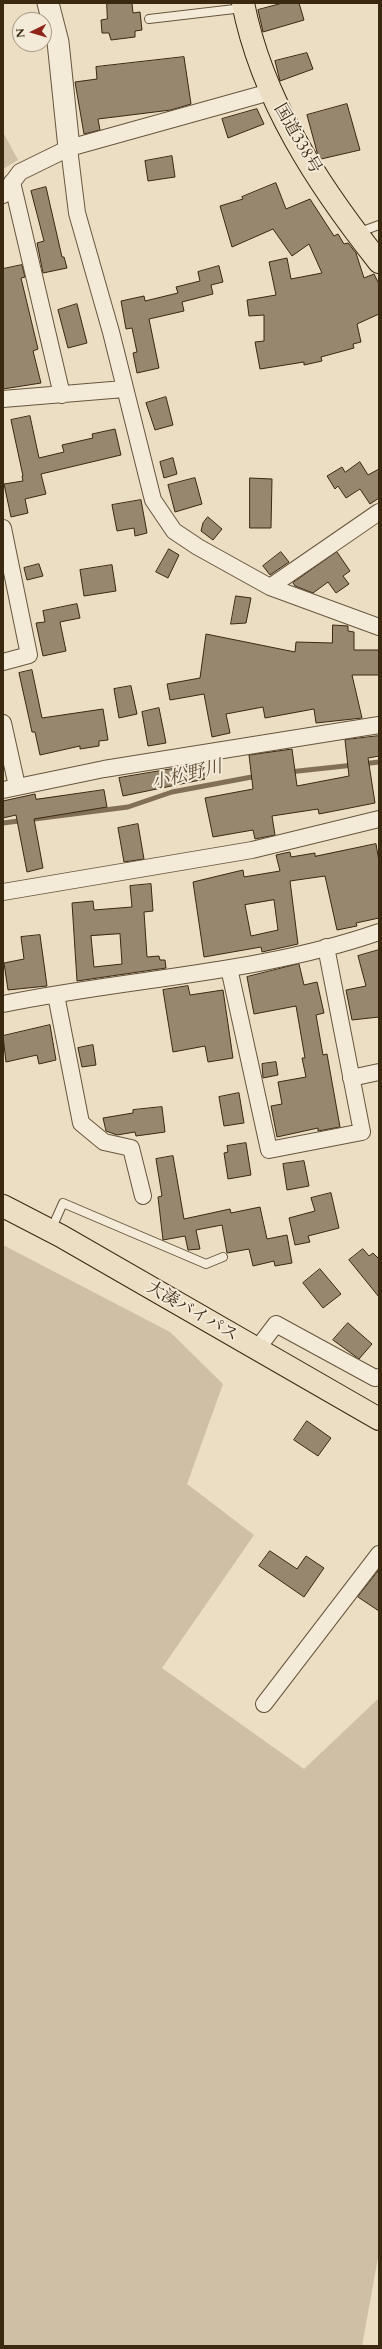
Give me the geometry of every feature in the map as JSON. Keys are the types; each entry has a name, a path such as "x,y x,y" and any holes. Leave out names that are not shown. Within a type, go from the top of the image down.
{"highway":[{"name":"国道338号","path":"243,6 256,53 270,92 298,144 357,234 379,262"},
{"name":"大湊バイパス","path":"3,1206 50,1230 379,1419"}],"street":[{"path":"48,3 58,42 77,212 111,332 124,389 153,500 174,531 198,547 270,587 379,627"},
{"path":"62,395 8,189 20,172 69,148 270,92"},
{"path":"3,399 124,389"},
{"path":"270,587 379,512"},
{"path":"3,528 29,655 3,662"},
{"path":"3,723 10,788 135,764 379,726"},
{"path":"3,892 252,850 379,819"},
{"path":"3,1004 229,968 326,947 379,932"},
{"path":"229,968 268,1150 362,1132 326,947"},
{"path":"56,995 81,1123 104,1142 131,1148 143,1196"},
{"path":"352,1078 379,1072"},
{"path":"257,1349 276,1324 375,1378 379,1377"},
{"path":"264,1704 379,1554"}],"lane":[{"path":"150,19 243,6"},
{"path":"357,234 379,225"},
{"path":"50,1230 63,1203 206,1264 223,1257"}],"shaded area":[{"path":"3,132 18,160 3,169"},
{"path":"3,1245 170,1332 223,1384 187,1484 254,1535 162,1668 304,1769 379,1698 379,2252 362,2346 3,2346"}],"building":[{"path":"107,3 132,3 133,13 140,12 142,30 135,31 135,37 111,40 109,33 102,33 101,20 107,19"},
{"path":"283,3 299,3 304,20 263,32 258,10"},
{"path":"307,53 313,69 280,81 275,61"},
{"path":"184,57 191,104 171,110 98,119 100,130 84,134 75,82 97,79 96,67"},
{"path":"347,104 360,150 321,159 317,152 307,115"},
{"path":"257,109 264,124 228,138 222,119"},
{"path":"172,156 175,177 148,181 145,161"},
{"path":"276,183 286,209 310,199 334,236 338,234 344,244 348,243 356,253 364,278 374,274 379,284 379,314 357,324 361,342 353,344 354,348 321,357 322,361 304,365 304,362 260,369 255,342 264,341 264,315 249,316 247,300 276,295 269,262 287,258 291,279 322,273 309,244 292,256 273,229 232,247 220,206 243,199 242,197"},
{"path":"46,187 62,257 64,257 67,268 43,273 37,243 44,241 31,191"},
{"path":"22,265 25,277 21,278 38,349 33,351 41,383 3,389 3,269"},
{"path":"219,266 223,282 211,285 213,294 182,302 184,311 149,319 159,368 137,373 133,353 137,352 132,328 126,329 121,301 144,296 145,301 178,293 176,287 200,281 198,272"},
{"path":"77,304 87,343 68,348 58,310"},
{"path":"166,397 173,425 155,430 146,403"},
{"path":"30,416 39,458 64,452 62,445 93,438 92,434 115,429 121,455 41,474 46,494 25,499 28,513 11,517 4,484 23,481 23,476 11,420"},
{"path":"173,458 177,474 164,478 160,462"},
{"path":"360,462 368,475 379,469 379,498 370,504 360,489 346,498 338,486 335,489 327,476 342,467 345,472"},
{"path":"195,478 202,504 175,512 168,485"},
{"path":"250,478 272,479 271,528 250,528"},
{"path":"141,500 147,533 135,536 134,528 117,531 112,505"},
{"path":"208,517 222,529 213,540 201,531 203,523"},
{"path":"169,549 179,555 168,578 156,572"},
{"path":"281,552 289,562 270,575 263,566"},
{"path":"337,552 350,571 343,576 349,584 336,593 328,582 313,593 295,586 293,583"},
{"path":"39,564 43,576 27,580 24,568"},
{"path":"112,565 116,591 84,596 80,570"},
{"path":"236,596 251,598 246,623 231,624"},
{"path":"77,604 80,618 60,622 66,651 43,656 36,623 45,622 43,611"},
{"path":"333,625 348,626 348,631 354,632 354,650 379,650 379,675 352,675 362,718 316,723 314,709 265,718 263,707 226,714 230,733 212,737 204,694 170,700 167,684 200,678 206,634 295,652 296,642 332,643"},
{"path":"32,670 42,718 103,709 108,740 99,741 99,746 80,749 80,746 40,755 35,732 32,732 19,673"},
{"path":"131,686 137,714 119,718 114,689"},
{"path":"159,708 166,743 148,746 142,712"},
{"path":"379,736 379,756 368,758 375,803 319,814 318,809 272,816 275,835 255,839 253,830 213,837 205,798 253,789 249,755 292,749 297,786 349,776 345,740"},
{"path":"202,764 205,779 123,796 119,778"},
{"path":"104,790 107,807 34,819 43,868 27,872 16,815 3,818 3,801 35,794 36,799"},
{"path":"138,824 144,859 124,862 118,828"},
{"path":"376,844 379,861 379,918 356,923 357,926 337,930 325,876 290,881 298,944 262,952 261,947 204,957 193,882 243,870 244,877 280,871 276,855 290,852 291,857 315,853 315,856","holes":["274,900 278,930 251,936 245,905"]},
{"path":"151,884 153,911 144,912 147,957 159,956 160,960 165,960 166,968 77,981 72,903 93,901 94,910 132,907 130,886","holes":["120,934 122,964 94,967 91,936"]},
{"path":"40,935 47,986 8,990 4,963 24,959 21,937"},
{"path":"379,950 379,1017 352,1020 346,990 366,986 358,956"},
{"path":"299,964 304,985 317,982 324,1013 316,1015 323,1055 327,1054 340,1127 318,1131 318,1128 277,1137 271,1106 282,1104 278,1082 306,1077 302,1058 305,1058 296,1006 254,1014 247,977"},
{"path":"188,986 190,995 223,990 233,1058 208,1062 205,1046 173,1052 163,990"},
{"path":"50,1025 56,1060 39,1064 37,1055 6,1062 3,1036"},
{"path":"93,1045 96,1065 82,1067 78,1048"},
{"path":"276,1062 278,1075 263,1078 262,1064"},
{"path":"239,1093 244,1123 224,1126 219,1097"},
{"path":"162,1107 165,1132 136,1136 135,1132 117,1135 106,1131 103,1118 133,1113 133,1110"},
{"path":"246,1143 251,1175 228,1179 224,1153 228,1152 227,1146"},
{"path":"173,1156 184,1219 230,1209 231,1213 260,1207 267,1239 287,1235 292,1263 275,1266 274,1261 253,1266 249,1249 227,1253 222,1225 196,1230 200,1249 188,1250 185,1236 163,1240 158,1197 162,1196 156,1159"},
{"path":"304,1161 309,1186 287,1190 283,1164"},
{"path":"331,1193 339,1228 308,1236 310,1242 295,1245 289,1218 315,1211 311,1198"},
{"path":"363,1249 369,1256 373,1253 379,1259 379,1297 349,1260"},
{"path":"320,1269 341,1294 323,1308 303,1283"},
{"path":"348,1323 372,1344 359,1359 333,1340"},
{"path":"307,1421 331,1438 318,1456 294,1440"},
{"path":"270,1551 297,1569 306,1556 324,1568 304,1597 259,1566"},
{"path":"379,1570 379,1611 358,1597"}],"waterway":[{"name":"小松野川","path":"362,764 379,762"},
{"name":"小松野川","path":"289,772 354,765"},
{"name":"小松野川","path":"3,823 128,807 172,792 257,776"}]}
